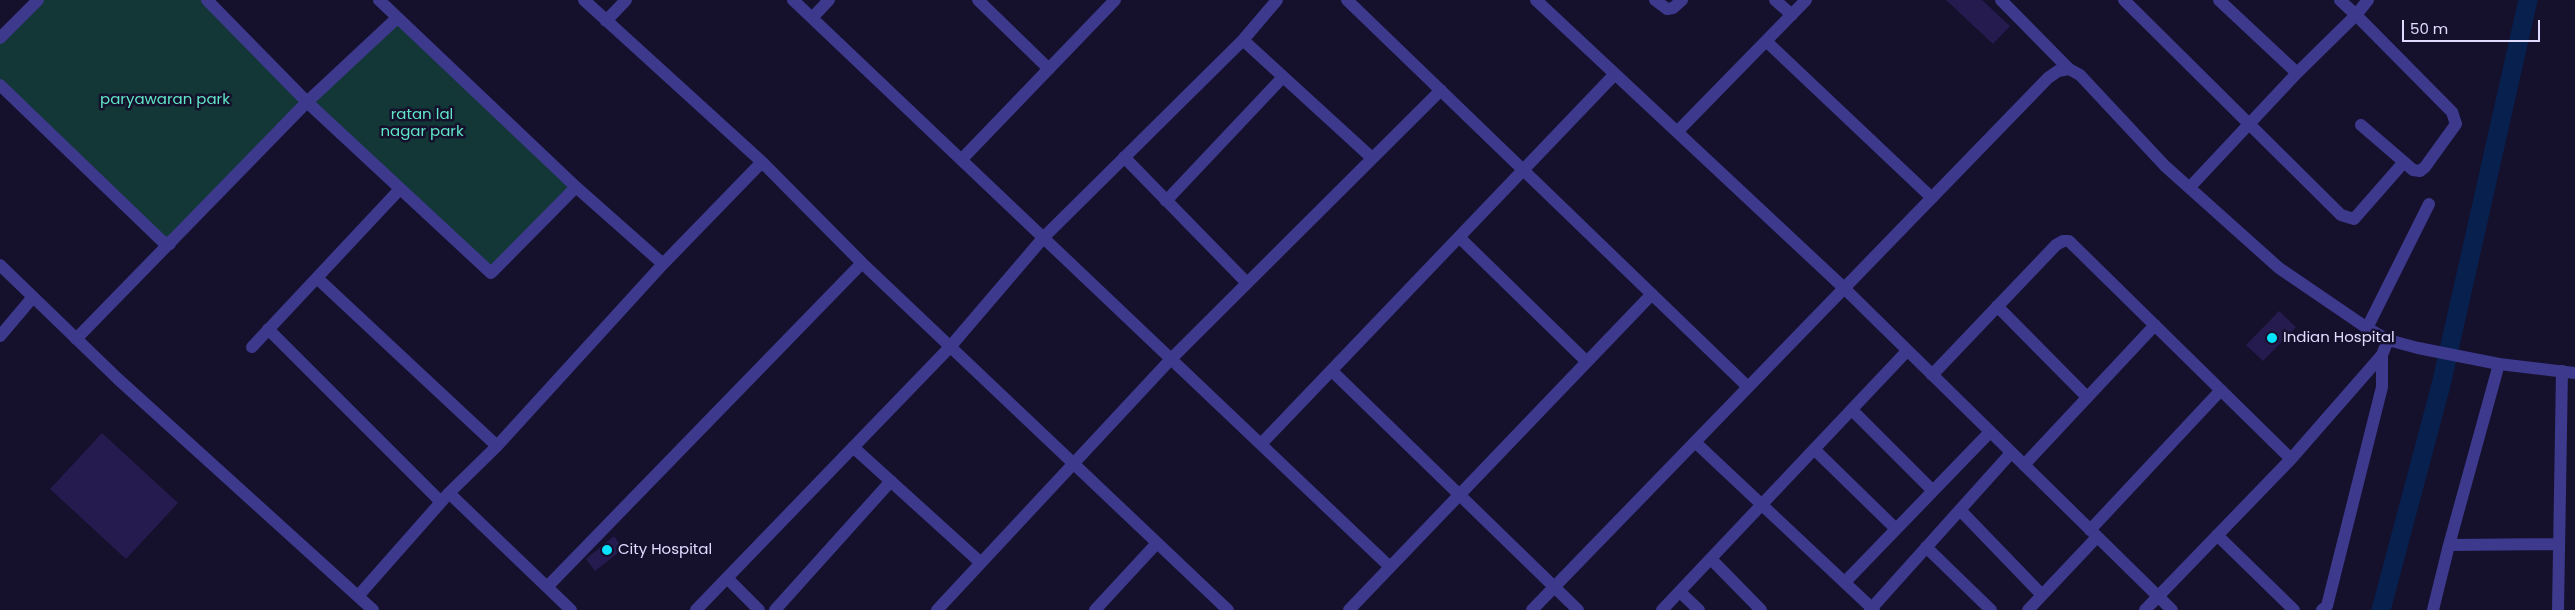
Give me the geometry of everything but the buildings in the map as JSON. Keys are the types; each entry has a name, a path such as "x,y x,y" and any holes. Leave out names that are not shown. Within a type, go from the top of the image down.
{"street":[{"path":"0,38 38,0"},
{"path":"207,0 307,102 491,273 576,187"},
{"path":"379,0 576,187 663,264"},
{"path":"584,0 762,162 862,264 1228,610"},
{"path":"606,21 626,0"},
{"path":"793,0 1390,567"},
{"path":"813,17 829,0"},
{"path":"978,0 1049,69"},
{"path":"962,159 1115,0"},
{"path":"696,610 950,347 1044,237 1243,40 1277,0"},
{"path":"1347,0 1748,387"},
{"path":"1536,0 1844,288 2172,610"},
{"path":"1655,0 1667,9 1674,8 1682,0"},
{"path":"1775,0 1792,15"},
{"path":"1678,132 1806,0"},
{"path":"2001,0 2069,69 2080,75 2165,166 2280,268 2367,328 2388,340 2418,348 2499,364 2568,372 2558,544 2558,610"},
{"path":"2124,0 2341,215 2354,219 2404,162"},
{"path":"2219,0 2297,73"},
{"path":"2340,0 2455,117 2453,130 2420,171 2413,170 2361,125"},
{"path":"2190,187 2297,73 2356,15 2368,0"},
{"path":"76,339 307,102 397,18"},
{"path":"1243,40 1372,158"},
{"path":"1766,41 1932,198"},
{"path":"1532,610 2048,78 2058,71 2069,69"},
{"path":"1261,444 1332,372 1615,74"},
{"path":"1166,201 1283,77"},
{"path":"0,85 162,241 170,244"},
{"path":"937,610 1171,358 1441,90"},
{"path":"1124,157 1246,283"},
{"path":"358,596 445,498 497,446 663,264 762,162"},
{"path":"252,346 400,189"},
{"path":"2367,328 2429,204"},
{"path":"1460,238 1587,362"},
{"path":"1932,375 2063,241 2074,245 2291,459"},
{"path":"547,587 862,264"},
{"path":"0,265 76,339 373,610"},
{"path":"317,278 497,446"},
{"path":"1349,610 1652,294"},
{"path":"0,336 33,297"},
{"path":"1998,306 2088,397"},
{"path":"2024,465 2155,325"},
{"path":"268,329 445,498 571,610"},
{"path":"2145,610 2291,459 2382,355 2388,340"},
{"path":"1662,610 1763,506 1907,351"},
{"path":"2322,610 2326,606 2382,387 2382,355"},
{"path":"2433,610 2448,545 2499,364"},
{"path":"1332,372 1578,610"},
{"path":"2028,610 2221,390"},
{"path":"1852,410 1933,491"},
{"path":"1845,582 1990,432"},
{"path":"1695,442 1872,609 2011,453"},
{"path":"853,447 981,563"},
{"path":"1815,450 1896,529"},
{"path":"775,610 890,481"},
{"path":"1960,510 2042,595"},
{"path":"2217,535 2294,610"},
{"path":"1095,610 1157,543"},
{"path":"2448,545 2558,544"},
{"path":"1926,547 1991,610"},
{"path":"1711,559 1761,610"},
{"path":"727,578 759,610"},
{"path":"1680,592 1699,610"}],"green space":[{"name":"paryawaran park","path":"35,0 211,0 308,99 170,240 163,237 0,81 0,35"},
{"name":"ratan lal nagar park","path":"398,18 577,186 492,272 308,102"}],"waterway":[{"path":"2381,610 2441,385 2528,0"}],"place":[{"name":"Indian Hospital","path":"2272,338"},
{"name":"City Hospital","path":"607,550"}]}
